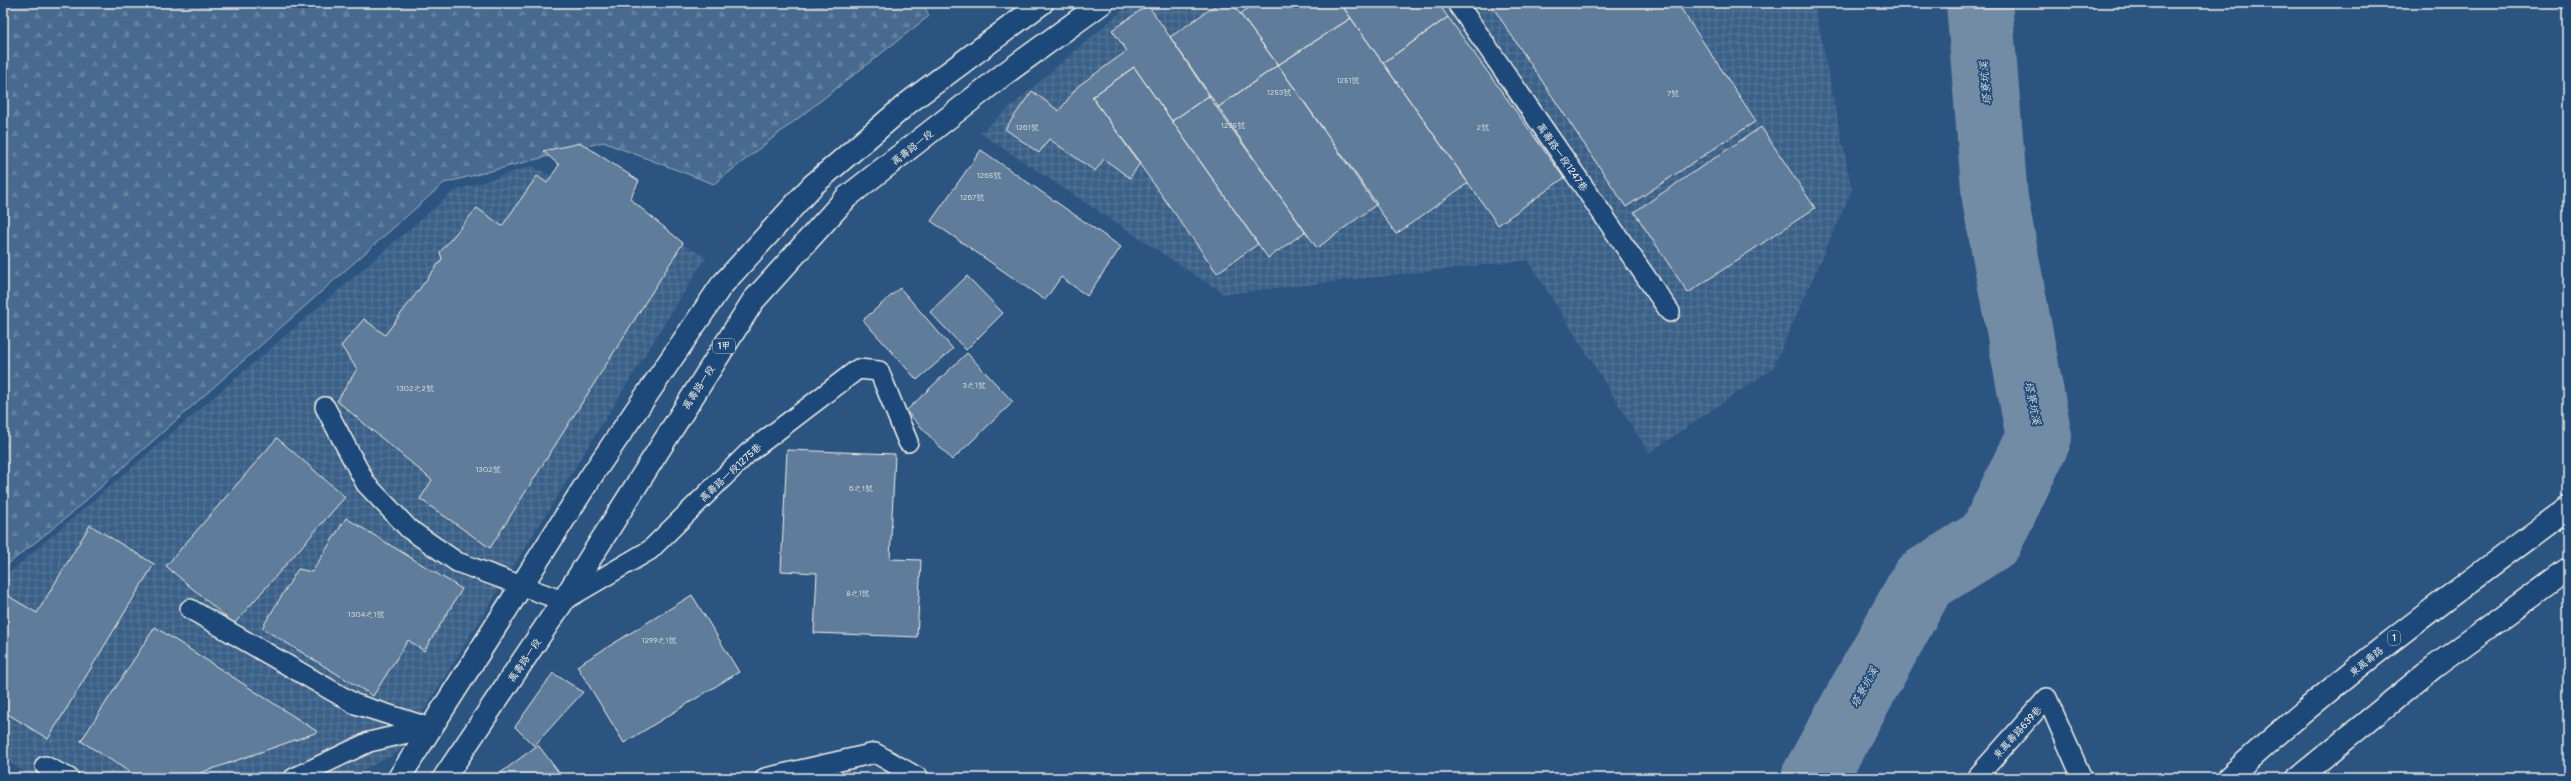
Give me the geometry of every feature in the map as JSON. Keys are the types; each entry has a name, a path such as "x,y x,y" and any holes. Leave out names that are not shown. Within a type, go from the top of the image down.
{"main road":[{"path":"399,778 521,584 592,475 721,286 819,180 908,103 1042,3"},
{"name":"萬壽路一段","path":"444,778 563,601 754,301 847,197 1003,75 1102,3"},
{"name":"東萬壽路","path":"2228,778 2282,728 2406,628 2568,508"},
{"path":"2298,778 2434,667 2568,569"}],"lane":[{"name":"萬壽路一段1247巷","path":"1457,3 1670,312"},
{"name":"萬壽路一段1275巷","path":"563,601 650,550 748,453 858,370 879,371 908,442"},
{"path":"325,407 366,484 409,529 457,562 521,584 563,601"},
{"path":"190,609 354,704 430,728"},
{"name":"東萬壽路639巷","path":"1976,778 2047,698 2082,778"},
{"path":"294,778 369,742 430,728"},
{"path":"765,778 874,753 919,778"},
{"path":"45,766 69,778"}],"shaded area":[{"path":"1131,3 1814,3 1852,190 1773,368 1649,453 1528,260 1224,294 980,133"},
{"path":"532,166 706,257 398,752 349,778 35,778 3,759 3,578 454,191"}],"green space":[{"path":"3,3 923,3 929,16 714,184 603,142 444,183 67,517 3,568"}],"building":[{"path":"1219,3 1232,3 1278,65 1217,108 1170,37"},
{"path":"1256,3 1340,3 1351,18 1278,65 1240,14"},
{"path":"1340,3 1438,3 1448,17 1383,63"},
{"path":"1490,3 1677,3 1756,121 1626,207"},
{"path":"1148,5 1210,95 1172,121 1134,67 1092,97 1140,163 1130,178 1104,159 1095,171 1049,139 1039,153 1005,129 1032,91 1059,111 1078,86 1127,51 1112,30"},
{"path":"1448,17 1564,178 1498,225 1383,63"},
{"path":"1351,18 1468,183 1396,234 1278,65"},
{"path":"1278,65 1377,204 1317,248 1217,108"},
{"path":"1134,67 1258,244 1217,273 1092,97"},
{"path":"1210,95 1305,232 1268,258 1172,121"},
{"path":"1761,127 1815,208 1688,293 1634,212"},
{"path":"581,143 639,181 630,199 683,243 490,548 420,499 432,480 337,401 357,369 341,346 364,319 385,335 442,259 440,252 477,208 502,226 537,176 547,183 559,165 543,151"},
{"path":"981,150 1121,247 1087,296 1061,277 1045,300 931,221"},
{"path":"967,276 1003,313 966,350 930,312"},
{"path":"900,288 953,349 917,380 863,320"},
{"path":"967,353 1013,402 952,460 906,411"},
{"path":"277,438 345,497 234,624 166,566"},
{"path":"787,450 895,454 890,559 921,560 917,637 814,633 817,573 781,571"},
{"path":"346,518 462,589 424,651 408,640 373,696 262,628 298,569 312,572"},
{"path":"90,525 154,564 48,739 3,711 3,593 37,613"},
{"path":"692,595 739,672 624,743 577,666"},
{"path":"155,627 318,732 186,778 139,778 81,741"},
{"path":"553,673 583,692 534,746 515,727"},
{"path":"538,745 563,778 501,778 499,774"}],"waterway":[{"name":"塔寮坑溪","path":"1814,778 1923,581 1990,539 2039,437 1995,199 1979,3"}]}
